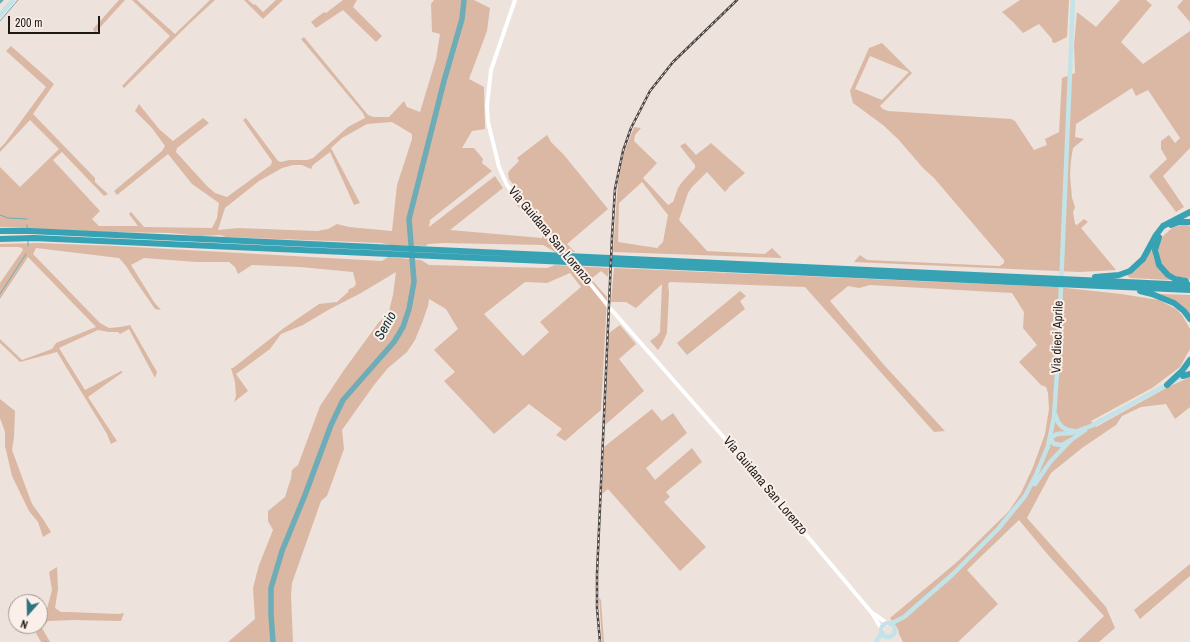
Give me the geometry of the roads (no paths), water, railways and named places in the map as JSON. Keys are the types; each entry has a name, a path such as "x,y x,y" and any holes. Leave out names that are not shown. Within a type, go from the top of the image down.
{"highway":[{"path":"1037,278 1095,277 1125,274 1133,269 1143,259 1156,235 1163,226 1190,212"},
{"path":"1190,222 1178,222 1165,229 1158,238 1156,250 1157,260 1163,271 1175,279 1190,283"},
{"path":"0,231 230,240 388,251 1190,291"},
{"path":"0,239 34,238 197,246 388,251"},
{"path":"706,266 1190,283"},
{"path":"1075,285 1136,290 1152,294 1174,303 1184,311 1190,319"},
{"path":"1167,385 1182,371 1190,360"},
{"path":"1184,376 1190,374"}],"main road":[{"path":"0,15 13,0"},
{"name":"Via dieci Aprile","path":"895,629 904,617 953,574 1014,511 1025,496 1036,475 1050,438 1054,409 1060,295 1073,0"},
{"path":"1072,440 1058,445 1054,444 1050,438 1058,434 1078,431 1091,426 1184,376"},
{"path":"1054,409 1057,420 1062,427 1068,430 1078,431"},
{"path":"1025,496 1050,462 1072,440 1091,426"},
{"name":"Via dieci Aprile","path":"889,624 904,617"},
{"path":"889,624 893,626 895,629 893,635 877,642 883,626 889,624"},
{"path":"882,631 887,637"}],"street":[{"name":"Via Guidana San Lorenzo","path":"515,0 491,70 487,106 488,122 499,166 507,185 640,342 727,441 872,613"},
{"path":"872,613 889,624"},
{"path":"872,613 882,631"}],"waterway":[{"path":"0,21 18,0"},
{"name":"Senio","path":"273,642 271,588 282,551 331,425 343,400 394,342 403,327 409,309 414,282 409,219 444,81 462,19 464,0"},
{"path":"0,215 8,218 27,219"},
{"path":"28,241 28,246"},
{"path":"0,294 26,254"}],"railway":[{"path":"600,642 597,608 597,574 612,237 615,189 623,151 631,128 650,91 673,62 737,0"}]}
